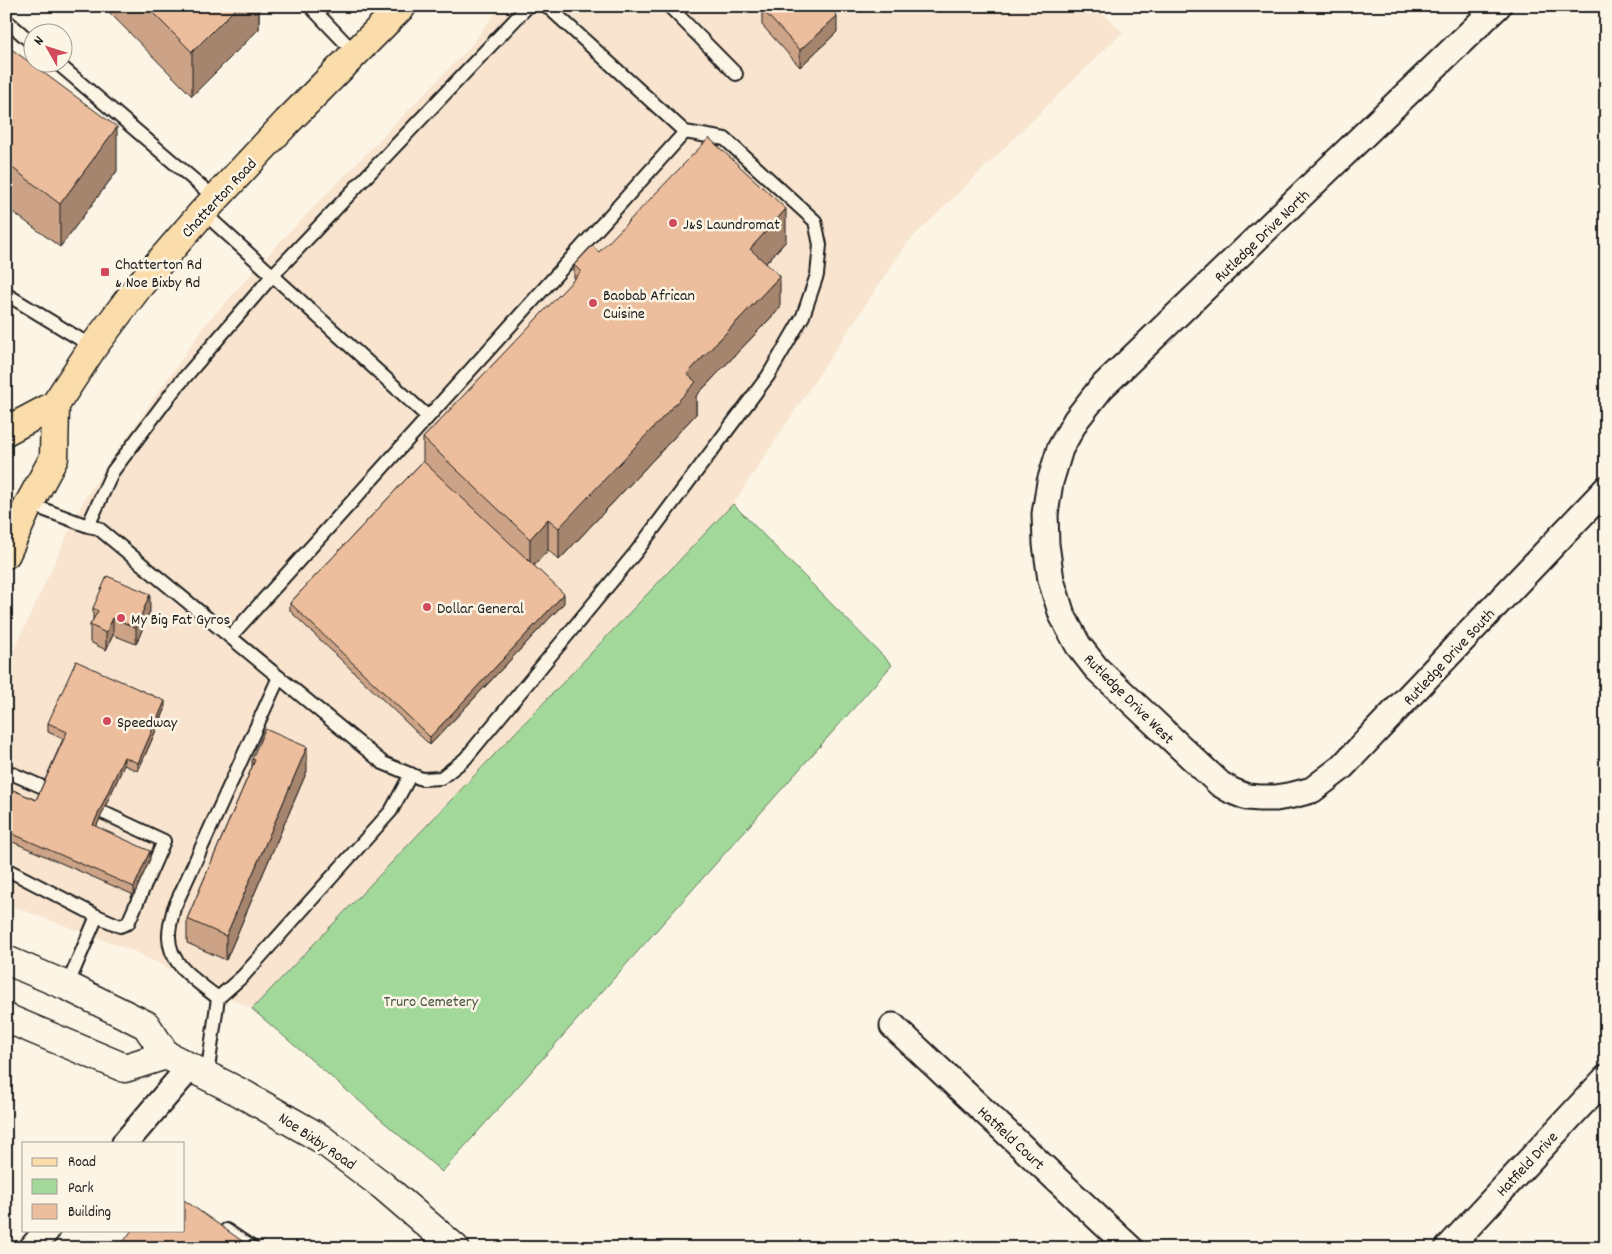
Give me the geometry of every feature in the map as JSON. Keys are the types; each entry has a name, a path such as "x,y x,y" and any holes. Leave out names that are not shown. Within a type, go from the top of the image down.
{"main road":[{"name":"Chatterton Road","path":"6,431 55,405 93,347 138,287 209,205 402,6"},
{"path":"6,554 29,504 54,458 55,405"}],"street":[{"name":"Rutledge Drive North","path":"1050,482 1060,449 1076,420 1101,388 1498,6"},
{"name":"Rutledge Drive West","path":"1050,482 1046,514 1046,544 1051,580 1062,615 1078,645 1096,668 1220,784 1246,797 1276,798"},
{"name":"Rutledge Drive South","path":"1276,798 1312,790 1342,768 1606,489"},
{"path":"6,960 67,986 146,1025 166,1056 125,1068 6,1018"},
{"name":"Hatfield Court","path":"893,1026 1130,1248"},
{"name":"Noe Bixby Road","path":"166,1056 199,1071 320,1138 383,1186 455,1248"},
{"path":"126,1142 199,1071"},
{"name":"Hatfield Drive","path":"1448,1248 1606,1078"},
{"path":"32,1248 45,1232"}],"lane":[{"path":"310,6 356,53"},
{"path":"88,526 113,471 174,390 272,276 528,6"},
{"path":"29,504 98,528 384,763 422,779 441,778 465,759 636,552 768,376 803,316 817,275 820,245 815,221 725,139 685,132 547,6"},
{"path":"669,6 736,74"},
{"path":"6,20 22,34"},
{"path":"67,72 209,205 272,276 428,417"},
{"path":"230,637 685,132"},
{"path":"6,294 93,347"},
{"path":"218,998 183,970 170,953 168,934 174,908 279,677"},
{"path":"6,771 45,788"},
{"path":"199,1071 218,998 243,976 391,811 411,774"},
{"path":"6,869 97,916 120,926 128,923 164,841 102,812"},
{"path":"67,986 97,916"},
{"path":"215,1222 253,1248"}],"shaded area":[{"path":"500,6 1094,6 1123,32 906,244 733,504 252,1009 131,950 6,904 6,667 84,499 205,325 277,245 469,48"}],"green space":[{"name":"Truro Cemetery","path":"733,504 892,665 442,1172 252,1009"}],"building":[{"path":"146,6 238,6 192,52"},
{"path":"764,6 828,6 837,16 800,50 762,9"},
{"path":"6,45 22,57 22,72 43,72 117,127 60,204 6,163"},
{"path":"709,138 786,209 750,249 780,276 687,374 696,382 559,528 548,519 530,539 423,438 581,272 574,265 592,246 599,252"},
{"name":"Dollar General","path":"423,461 564,594 430,737 290,603"},
{"path":"107,576 150,594 136,628 113,618 106,633 90,625 98,611 93,608"},
{"path":"76,661 165,701 138,763 124,757 93,825 150,851 134,887 6,831 6,787 36,800 67,732 48,723"},
{"path":"265,729 307,747 226,936 187,919 255,760 252,759"},
{"path":"185,1201 252,1248 119,1248 131,1232 185,1232"}],"place":[{"name":"J&S Laundromat","path":"673,223"},
{"name":"Chatterton Rd & Noe Bixby Rd","path":"105,272"},
{"name":"Baobab African Cuisine","path":"593,303"},
{"name":"Dollar General","path":"427,607"},
{"name":"My Big Fat Gyros","path":"121,618"},
{"name":"Speedway","path":"107,721"}]}
